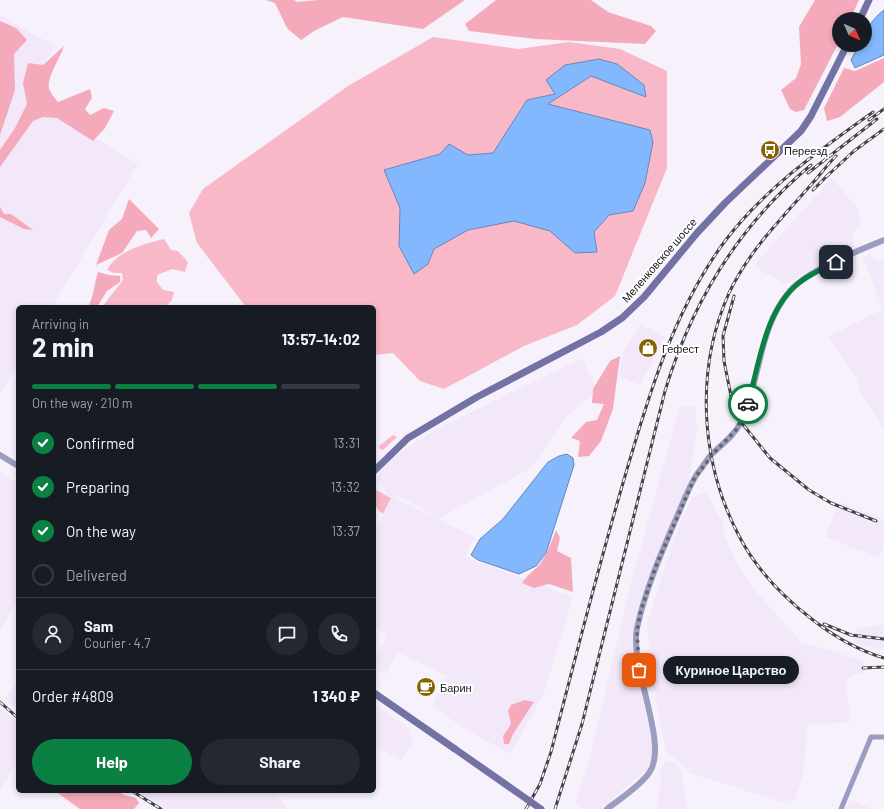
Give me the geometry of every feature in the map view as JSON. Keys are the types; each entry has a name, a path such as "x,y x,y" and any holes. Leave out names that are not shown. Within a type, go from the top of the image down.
{"main road":[{"path":"863,12 869,0"},
{"name":"Меленковское шоссе","path":"376,469 408,438 477,397 601,332 622,318 644,297 697,233 725,203 801,131 811,116 843,52"},
{"path":"376,694 541,809"}],"street":[{"path":"607,809 649,774 656,760 656,744 639,670 636,650 637,631 643,604 656,566 694,479 708,459 731,437 741,422 748,406 759,360 775,314 781,302 794,287 810,276 884,240"},
{"path":"0,455 16,465"},
{"path":"841,809 871,737 884,737"}],"shaded area":[{"path":"266,0 294,0 297,2 318,0 465,0 423,29 343,17 314,31 301,40 287,28 275,3"},
{"path":"496,0 591,0 608,12 651,26 656,31 645,44 536,39 469,31 465,24"},
{"path":"815,0 859,0 853,12 832,12 832,52 834,52 804,110 796,112 790,109 781,90 796,78 801,64 799,27"},
{"path":"0,15 55,46 26,94 138,164 53,305 16,305 16,367 0,394"},
{"path":"0,21 16,28 27,40 14,54 15,90 0,135"},
{"path":"433,37 518,49 569,42 620,49 667,71 667,168 615,296 577,325 524,346 444,389 420,381 393,353 376,355 376,305 244,305 197,243 189,213 203,189 348,86"},
{"path":"64,46 50,78 49,88 51,94 58,102 90,89 92,98 85,109 90,115 104,108 114,111 105,128 93,141 57,118 43,117 33,121 0,167 0,150 15,128 27,104 23,83 28,63 43,65"},
{"path":"884,58 884,82 840,117 827,121 824,108 844,68 855,71"},
{"path":"832,178 859,210 860,224 853,233 854,247 786,284 756,268 755,264"},
{"path":"129,199 159,229 151,238 146,230 137,231 122,253 96,265 109,230 122,219"},
{"path":"0,207 4,214 11,214 33,230 24,229 0,217"},
{"path":"164,239 171,250 178,251 188,262 185,272 172,269 157,275 157,282 163,290 174,292 172,300 167,305 104,305 123,280 122,273 114,273 107,270 112,263 124,253 148,243"},
{"path":"870,254 876,261 882,260 884,257 884,430 859,389 857,380 828,337 883,309 863,257"},
{"path":"98,272 120,276 120,282 107,291 98,305 89,305 92,299"},
{"path":"640,324 665,337 640,385 619,376 623,353"},
{"path":"620,356 613,409 601,441 589,456 578,457 580,441 571,438 586,422 597,420 604,404 592,403 593,389 610,361"},
{"path":"582,358 597,390 564,419 531,468 437,519 475,537 465,557 573,597 545,690 511,754 465,729 432,706 447,676 397,652 386,674 376,670 378,654 388,635 376,628 376,529 392,497 437,518 422,508 400,497 388,496 377,478 388,460 439,428"},
{"path":"680,406 695,407 697,428 689,484 648,579 640,602 633,641 637,679 649,725 653,757 647,769 601,809 581,809 575,802 591,753 631,583"},
{"path":"393,435 397,437 383,450 380,449 379,446"},
{"path":"0,472 16,483 16,602 0,631"},
{"path":"376,490 391,498 383,514 376,506"},
{"path":"705,492 723,522 725,538 735,559 753,588 801,642 863,661 864,673 850,675 850,677 846,678 850,722 808,725 803,776 794,800 781,802 690,773 679,760 666,751 654,691 647,624 673,542 684,515 693,497"},
{"path":"839,502 884,520 884,542 879,557 825,537"},
{"path":"556,530 560,538 557,551 571,558 573,592 549,584 534,588 522,583 543,560"},
{"path":"884,625 884,650 852,643 856,628"},
{"path":"16,684 16,708 4,699"},
{"path":"525,700 534,702 513,734 509,744 504,744 503,736 511,724 508,711 511,705"},
{"path":"376,704 409,729 413,744 401,760 376,747"},
{"path":"0,708 16,721 16,763 0,789"},
{"path":"672,761 681,770 687,809 656,809 661,781 660,769 665,762"},
{"path":"58,793 120,793 136,798 139,803 134,809 80,809"},
{"path":"140,793 276,793 288,809 165,809"},
{"path":"850,799 853,801 873,809 846,809"}],"water":[{"path":"884,10 884,55 855,68 851,60 855,52 872,52 872,22"},
{"path":"599,59 617,64 644,85 646,97 591,76 548,104 650,130 653,142 645,183 633,211 609,215 594,232 597,252 575,253 550,231 514,221 468,230 434,249 428,264 414,274 399,246 400,208 384,170 440,154 449,144 468,155 493,153 527,100 555,94 546,80 565,65"},
{"path":"567,454 573,458 574,465 546,553 536,566 519,574 478,560 471,555 480,539 503,519 548,462 559,456"}],"railway":[{"path":"869,120 884,109"},
{"path":"526,809 540,784 551,752 604,550 652,388 676,326 690,297 725,241 758,204 794,171 873,112"},
{"path":"808,173 877,119"},
{"path":"827,176 854,151 884,129"},
{"path":"836,156 766,236 746,263 729,293 718,322 711,352 707,383 706,414 709,445 725,506 745,547 761,570 791,602 813,620 847,642 884,658"},
{"path":"555,809 582,724 665,391 676,358 704,296 740,239 785,188 811,165"},
{"path":"813,190 830,173"},
{"path":"734,296 723,336 724,361 732,401 741,422 770,458 809,490 831,503 876,521"},
{"path":"824,624 851,635 884,639"},
{"path":"863,668 884,667"},
{"path":"0,702 16,716"},
{"path":"135,793 161,809"}],"way so far":[{"path":"639,670 636,650 637,631 641,610 656,566 694,479 704,463 731,437 737,429 748,404"}],"place":[{"name":"Переезд","path":"770,150"},
{"name":"Гефест","path":"648,348"},
{"name":"Куриное Царство","path":"639,670"},
{"name":"Барин","path":"426,687"}],"route":[{"path":"748,404 759,360 772,321 781,302 800,282 836,262"}]}
